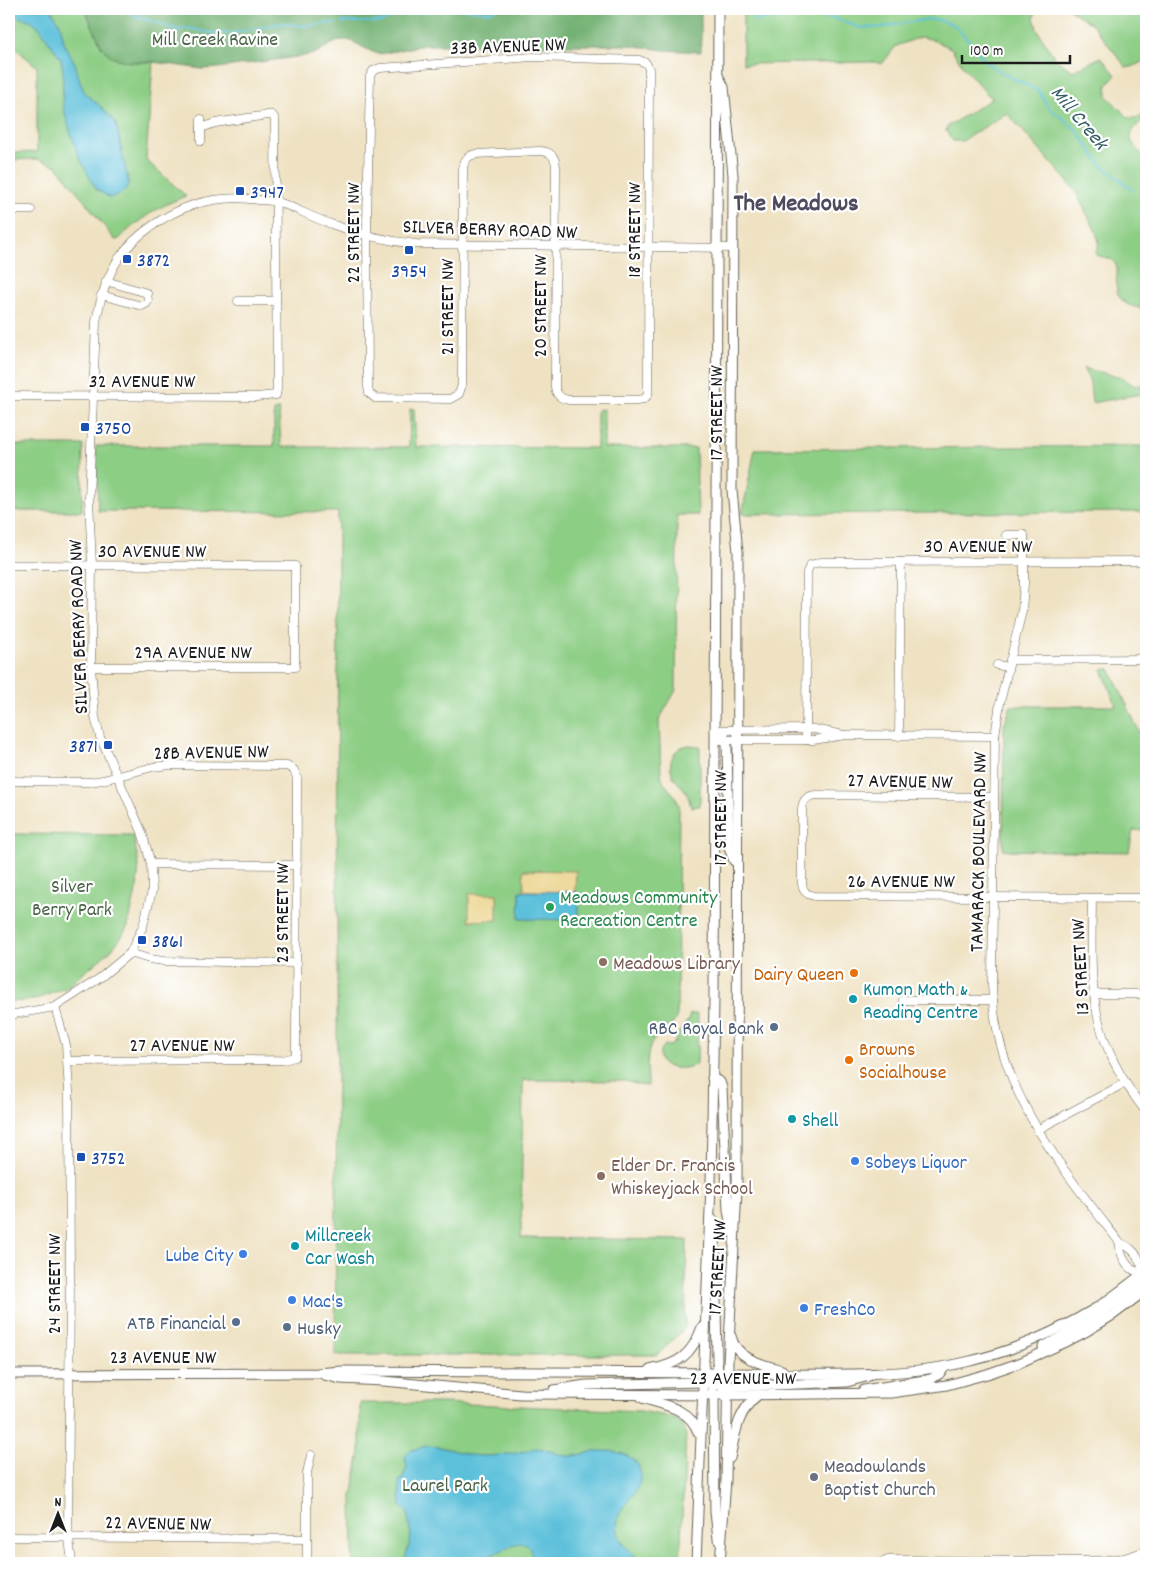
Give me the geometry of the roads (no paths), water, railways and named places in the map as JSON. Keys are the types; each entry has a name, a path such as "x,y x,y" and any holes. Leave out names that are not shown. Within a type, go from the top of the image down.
{"main road":[{"name":"17 STREET NW","path":"718,9 712,1078 705,1317 717,1383 726,1480 720,1561"},
{"name":"17 STREET NW","path":"696,1563 702,1395 717,1383 730,1329 737,1189 737,540 732,490 733,248 731,153 724,87 718,74"},
{"path":"715,730 721,733 726,740 729,848 736,869"},
{"path":"712,1078 719,1081 721,1085 728,1210 735,1246"},
{"path":"710,1197 715,1233 717,1383 715,1512 720,1561"},
{"path":"1009,1366 1116,1304 1140,1284 1145,1274"},
{"name":"23 AVENUE NW","path":"717,1383 792,1373 882,1373 945,1367 990,1355 1050,1332 1097,1307 1145,1274"},
{"name":"23 AVENUE NW","path":"9,1374 317,1373 352,1371 632,1373 717,1383 758,1395 890,1393 942,1386 1009,1366 1064,1343 1087,1331 1113,1315 1146,1290"},
{"path":"632,1373 653,1369 683,1358 695,1344 705,1317"},
{"path":"730,1329 733,1343 743,1356 792,1373"},
{"path":"844,1395 931,1378 939,1374 945,1367"},
{"name":"23 AVENUE NW","path":"317,1373 340,1379 384,1381 522,1394 702,1395"},
{"path":"522,1394 586,1385 847,1382 882,1373"},
{"path":"632,1395 683,1412 693,1421 700,1436"},
{"path":"726,1480 736,1430 742,1413 748,1402 758,1395"}],"street":[{"name":"33B AVENUE NW","path":"373,71 380,68 523,57 636,60 646,63"},
{"name":"18 STREET NW","path":"646,63 650,76 649,389 646,397"},
{"name":"22 STREET NW","path":"373,71 369,80 368,387 370,395 379,399 450,399 458,396"},
{"path":"201,128 215,123 272,115 275,119 277,202 276,301 238,301"},
{"path":"201,119 201,141"},
{"name":"20 STREET NW","path":"466,159 476,154 539,151 552,155 556,166 555,387 559,397 569,400 637,400 646,397"},
{"name":"21 STREET NW","path":"458,396 462,385 463,169 466,159"},
{"name":"SILVER BERRY ROAD NW","path":"9,1016 56,1007 100,978 130,953 143,926 152,891 152,864 137,818 100,737 95,717 91,667 92,566 89,499 96,322 106,281 120,257 133,242 160,220 178,209 200,202 236,198 277,202 332,224 404,243 462,246 733,248"},
{"path":"9,210 32,210"},
{"path":"101,296 142,306 148,301 147,293 106,281"},
{"name":"32 AVENUE NW","path":"9,396 275,396 277,392 276,301"},
{"name":"TAMARACK BOULEVARD NW","path":"1006,535 1024,535 1024,561 1022,611 1000,703 995,736 993,1000 997,1029 1008,1068 1020,1099 1037,1130 1070,1179 1120,1244 1119,1251 1130,1267 1145,1274"},
{"name":"30 AVENUE NW","path":"806,728 807,572 810,565 821,562 1146,561"},
{"path":"899,736 902,562"},
{"name":"30 AVENUE NW","path":"9,566 295,566 295,667"},
{"path":"997,665 1146,660"},
{"name":"29A AVENUE NW","path":"91,667 295,667"},
{"path":"715,730 806,728 846,735 995,736"},
{"path":"806,728 806,740"},
{"path":"715,740 806,740 829,739 846,735"},
{"name":"28B AVENUE NW","path":"9,781 89,782 153,767 171,765 287,766 294,770"},
{"name":"23 STREET NW","path":"294,770 297,778 295,1057"},
{"name":"27 AVENUE NW","path":"805,893 802,884 802,808 806,798 815,795 994,797"},
{"path":"152,864 297,865"},
{"name":"26 AVENUE NW","path":"805,893 815,896 1146,898"},
{"name":"13 STREET NW","path":"1092,898 1093,994 1097,1019 1105,1044 1125,1083 1146,1112"},
{"path":"130,953 164,961 297,963"},
{"path":"1093,994 1146,994"},
{"path":"903,1000 993,1000"},
{"name":"24 STREET NW","path":"56,1007 65,1039 68,1061 70,1146 68,1537 72,1563"},
{"name":"27 AVENUE NW","path":"68,1061 283,1060 295,1057"},
{"path":"1037,1130 1125,1083"},
{"path":"306,1563 307,1473 311,1455"},
{"name":"22 AVENUE NW","path":"9,1537 306,1539"},
{"path":"881,1563 888,1560 967,1562 1109,1561 1146,1551"}],"water":[{"path":"9,9 51,9 60,24 65,46 75,63 85,93 116,123 129,185 122,193 110,198 96,189 78,155 66,118 63,104 63,70 61,59 38,26 30,20 9,15"},
{"path":"520,891 578,892 578,920 519,919"},
{"path":"425,1446 481,1456 509,1454 537,1448 566,1456 606,1451 628,1456 640,1471 640,1480 618,1518 617,1528 621,1540 640,1563 529,1563 532,1559 530,1548 520,1543 492,1555 488,1558 489,1563 404,1563 411,1537 407,1511 401,1506 399,1482 401,1479 403,1480 407,1469 405,1457 407,1454 412,1450"}],"waterway":[{"name":"Mill Creek","path":"126,9 133,15 178,30 188,28 212,33 232,33 282,23 303,26 336,23"},
{"name":"Mill Creek","path":"342,22 381,22 411,11 431,12 440,9"},
{"name":"Mill Creek","path":"463,9 487,12 497,9"},
{"name":"Mill Creek","path":"671,9 675,10"},
{"name":"Mill Creek","path":"752,20 819,16 833,18 861,28 883,27 929,19 940,20 954,25 985,61 1002,73 1039,91 1048,107 1076,129 1101,165 1133,190"}],"place":[{"name":"3947","path":"240,191"},
{"name":"3954","path":"409,250"},
{"name":"3872","path":"127,259"},
{"name":"3750","path":"85,427"},
{"name":"3871","path":"108,745"},
{"name":"Meadows Community Recreation Centre","path":"550,907"},
{"name":"3861","path":"142,940"},
{"name":"Meadows Library","path":"603,962"},
{"name":"Dairy Queen","path":"854,973"},
{"name":"Kumon Math & Reading Centre","path":"853,999"},
{"name":"RBC Royal Bank","path":"774,1027"},
{"name":"Browns Socialhouse","path":"849,1060"},
{"name":"Shell","path":"792,1119"},
{"name":"3752","path":"81,1157"},
{"name":"Sobeys Liquor","path":"855,1161"},
{"name":"Elder Dr. Francis Whiskeyjack School","path":"601,1176"},
{"name":"Millcreek Car Wash","path":"295,1246"},
{"name":"Lube City","path":"243,1254"},
{"name":"Mac's","path":"292,1300"},
{"name":"FreshCo","path":"804,1308"},
{"name":"ATB Financial","path":"236,1322"},
{"name":"Husky","path":"287,1327"},
{"name":"Meadowlands Baptist Church","path":"814,1477"}],"district":[{"name":"The Meadows","path":"796,201"}],"park label":[{"name":"Mill Creek Ravine","path":"215,38"},
{"name":"Silver Berry Park","path":"72,896"},
{"name":"Laurel Park","path":"445,1484"}]}
